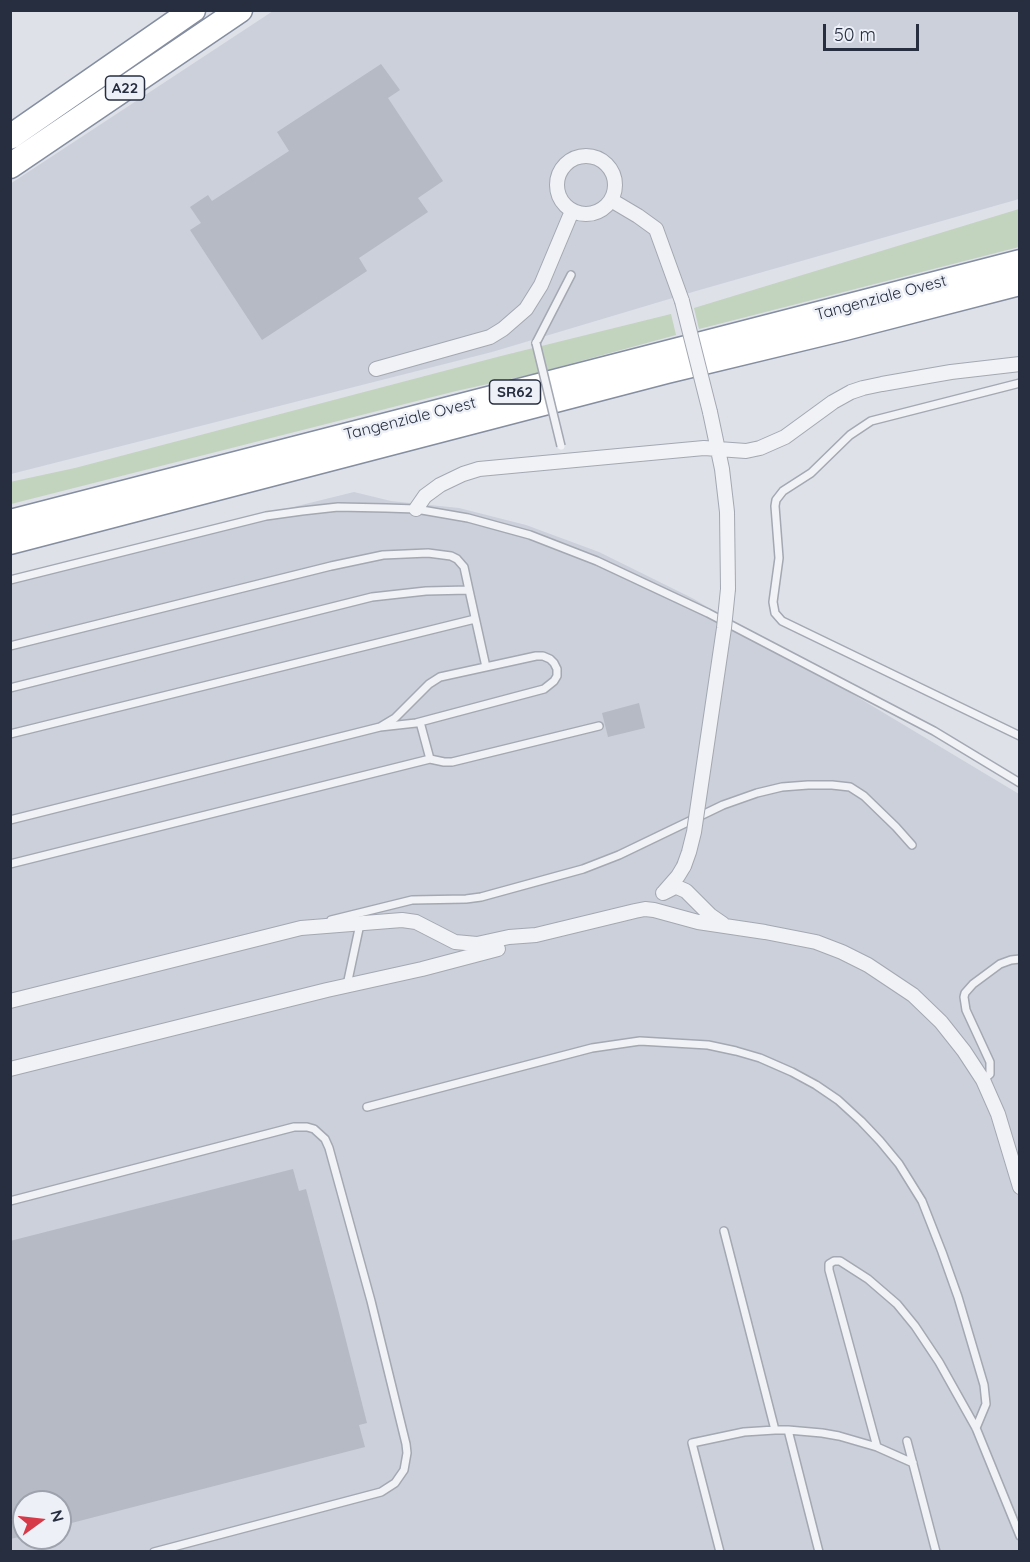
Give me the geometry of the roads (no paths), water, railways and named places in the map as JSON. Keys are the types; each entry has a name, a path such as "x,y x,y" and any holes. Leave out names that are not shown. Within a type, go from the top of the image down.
{"highway":[{"name":"A22","path":"10,137 193,10"},
{"name":"A22","path":"10,166 240,10"},
{"name":"Tangenziale Ovest","path":"10,522 1020,262"},
{"name":"Tangenziale Ovest","path":"10,542 623,382 1020,283"}],"street":[{"path":"580,156 596,157 609,166 613,173 615,189 611,200 596,213 580,214 572,211 560,200 556,185 557,177 566,163 580,156"},
{"path":"611,200 656,229 682,301 710,412 722,469 727,512 728,589 724,628 694,832 684,866 663,893"},
{"path":"376,369 490,337 503,329 526,309 541,285 572,211"},
{"path":"416,509 430,492 440,485 479,469 704,448 746,452 785,437 842,397 863,388 951,372 1020,364"},
{"path":"635,910 673,888 682,888 690,893 704,919"},
{"path":"10,1001 301,928 361,918 416,922 455,942 477,944 509,937 536,935 635,910 654,909 704,919 725,926 816,942 868,965 913,995 941,1022 983,1080 998,1114 1020,1187"},
{"path":"10,1069 347,985 422,969 512,946 536,935"}],"lane":[{"path":"563,462 536,343 571,275"},
{"path":"1020,383 871,421 850,435 811,473 783,491 776,500 775,506 779,570 773,602 776,613 782,621 1020,736"},
{"path":"10,580 266,516 338,507 416,509 468,518 530,535 597,561 708,613 934,731 1020,783"},
{"path":"10,646 331,566 383,555 428,553 457,558 464,567 486,668"},
{"path":"10,688 372,597 416,592 470,590"},
{"path":"10,734 475,618"},
{"path":"10,820 380,727 420,722 544,689 550,686 557,676 557,669 550,659 536,656 435,680 395,718 380,727"},
{"path":"420,722 430,759"},
{"path":"10,864 430,759 452,762 599,726"},
{"path":"347,985 361,918 412,900 481,897 583,869 757,793 782,787 808,785 850,787 864,796 912,845"},
{"path":"983,1080 990,1074 990,1062 966,1010 964,997 973,984 1000,964 1020,959"},
{"path":"366,1107 592,1048 640,1041 708,1045 736,1050 792,1072 838,1100 861,1121 899,1164 922,1201 958,1297 984,1385 986,1404 976,1428"},
{"path":"10,1201 294,1127 307,1127 314,1130 325,1139 329,1148 370,1297 406,1444 408,1454 404,1470 395,1483 381,1492 154,1551"},
{"path":"724,1231 776,1430"},
{"path":"877,1447 828,1267 834,1261 840,1261 868,1278 897,1304 915,1326 939,1362 976,1428 1020,1536"},
{"path":"788,1430 819,1551"},
{"path":"720,1551 692,1443 744,1432 788,1430 822,1433 877,1447 913,1463"},
{"path":"907,1441 936,1551"}]}
